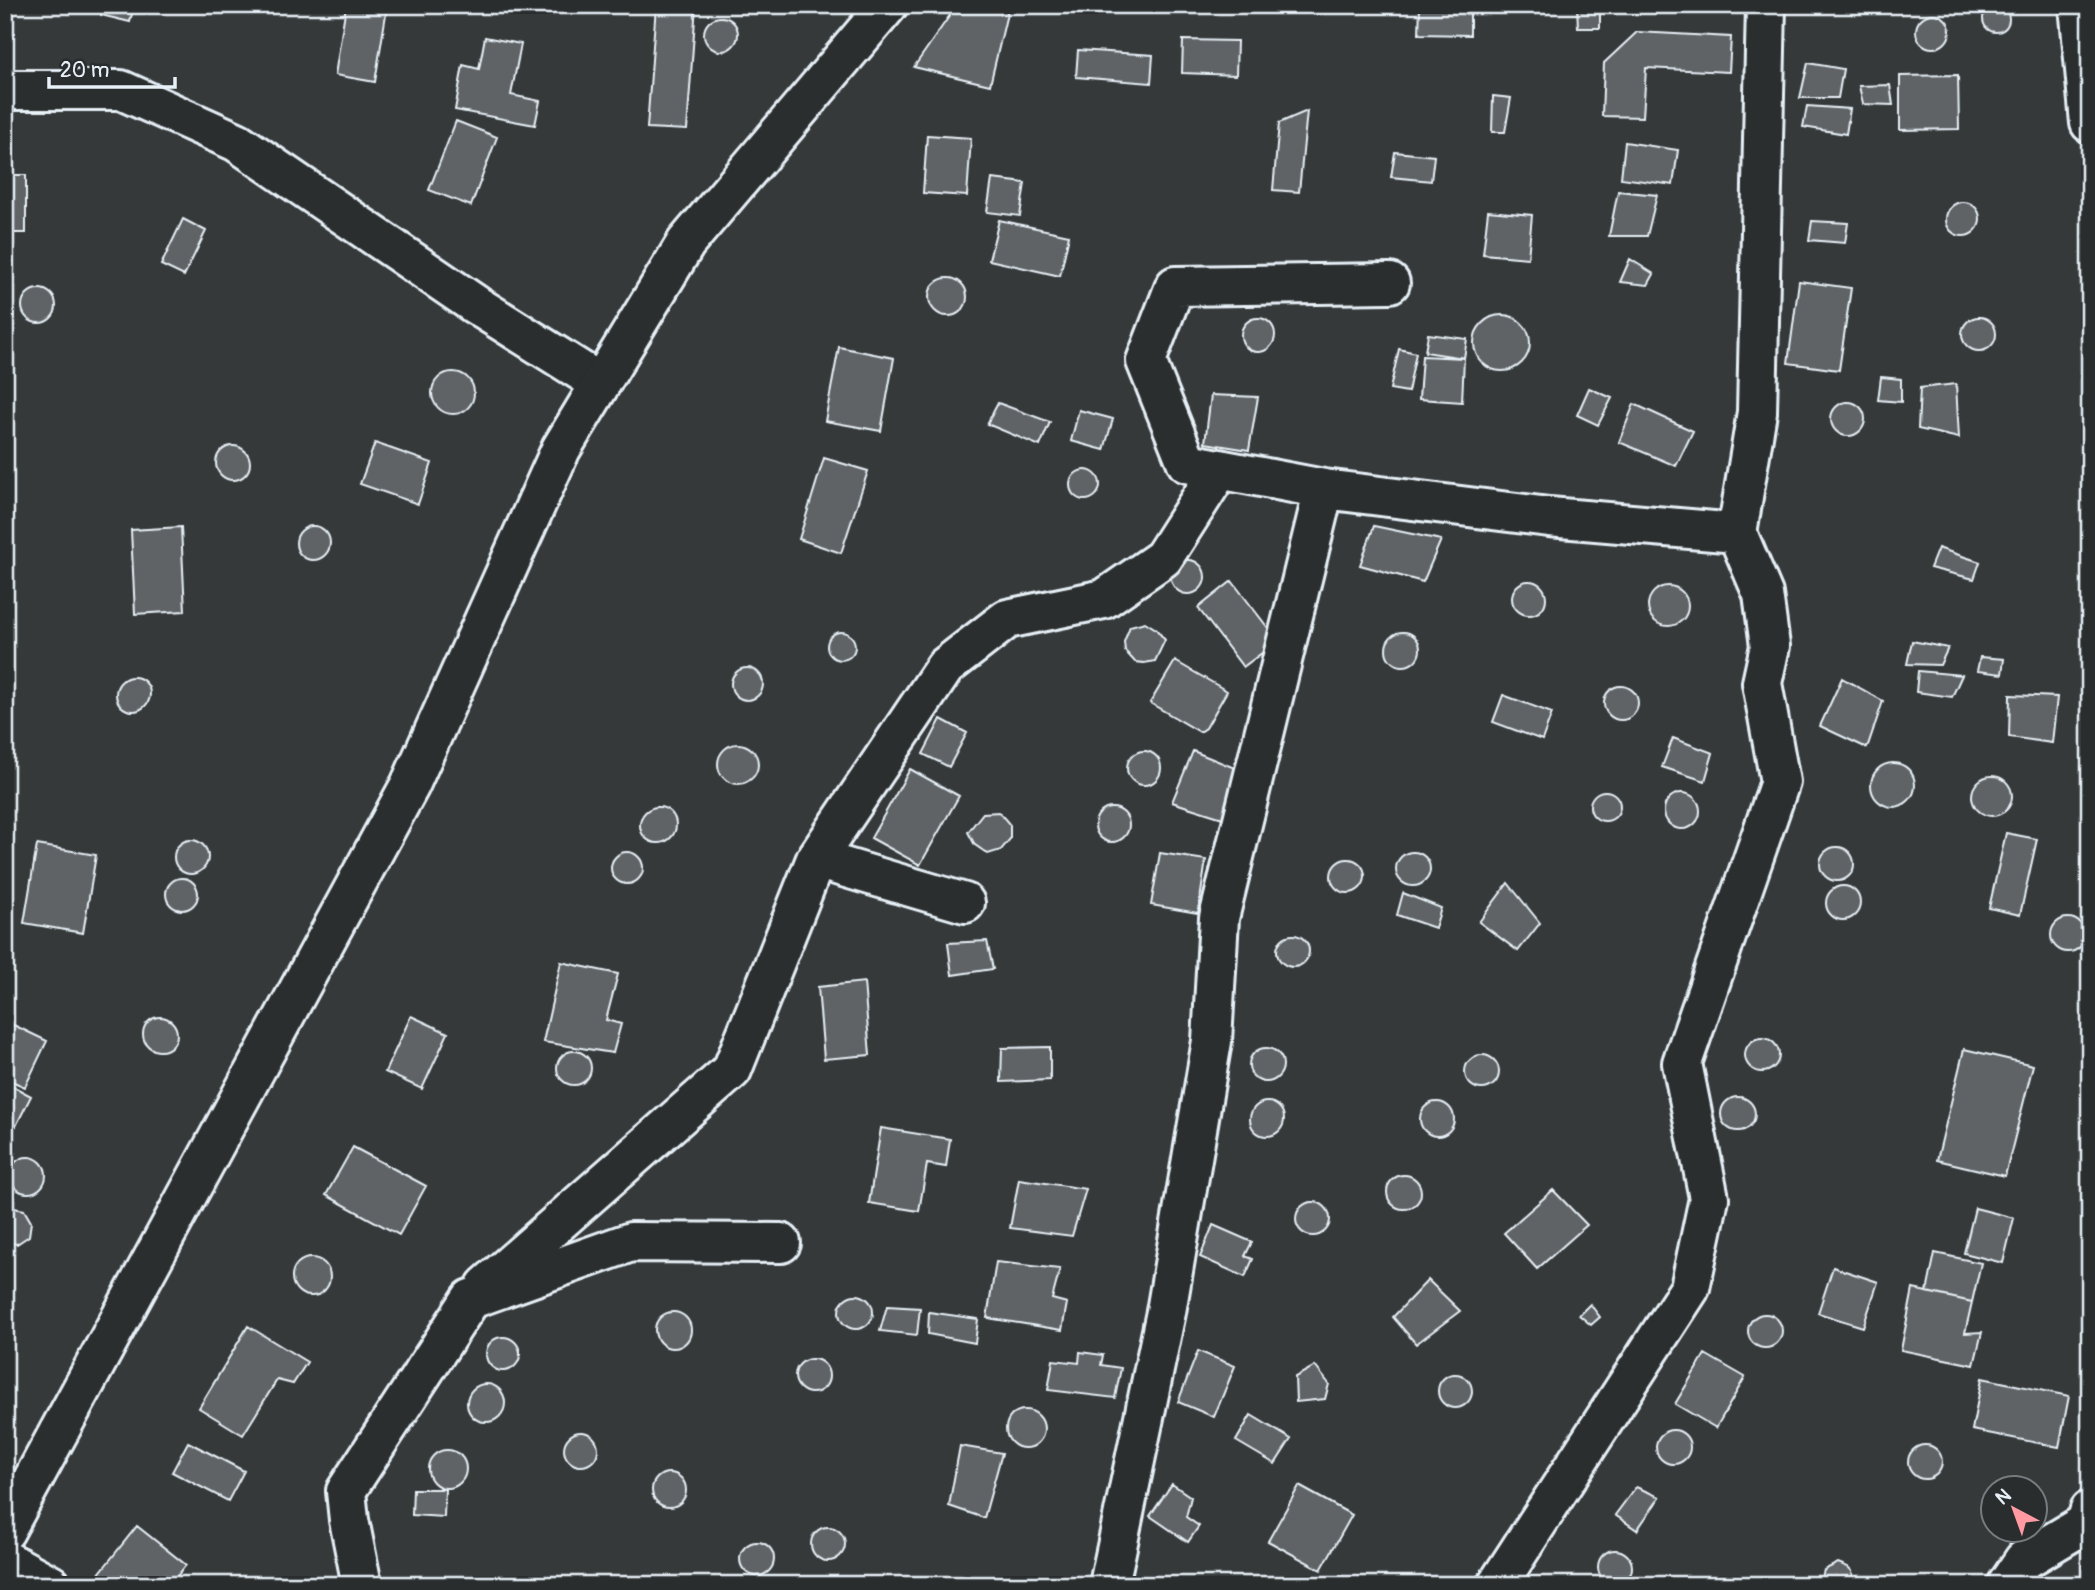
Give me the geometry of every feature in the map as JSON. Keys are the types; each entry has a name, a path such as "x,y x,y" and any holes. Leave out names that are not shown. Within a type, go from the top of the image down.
{"street":[{"path":"5,1531 410,785 561,449 686,243 888,5"},
{"path":"1497,1585 1690,1288 1709,1198 1682,1063 1780,782 1762,683 1770,646 1763,594 1737,533 1757,412 1766,5"},
{"path":"2079,5 2090,123"},
{"path":"5,90 121,90 237,142 476,305 600,383"},
{"path":"1390,284 1175,286 1146,361 1187,463 1324,489 1549,517 1737,533"},
{"path":"362,1585 346,1491 471,1299 732,1070 816,859 945,667 1007,619 1104,599 1163,558 1220,469"},
{"path":"1109,1585 1166,1312 1212,1041 1219,918 1324,489"},
{"path":"816,859 965,903"},
{"path":"471,1299 631,1242 780,1244"},
{"path":"2007,1585 2024,1560 2088,1518"},
{"path":"5,1560 51,1585"}],"building":[{"path":"103,5 134,5 130,22 101,15"},
{"path":"346,5 387,8 375,82 335,75"},
{"path":"656,5 696,5 687,130 647,128"},
{"path":"957,5 1009,5 990,85 914,67"},
{"path":"1420,5 1470,5 1470,35 1419,34"},
{"path":"1577,5 1600,5 1600,28 1578,28"},
{"path":"1996,6 2005,10 2009,19 2005,28 1996,32 1987,28 1983,19 1987,10"},
{"path":"1933,14 1945,19 1950,31 1945,43 1933,48 1921,43 1916,31 1921,19"},
{"path":"721,17 733,22 738,34 733,46 721,51 709,46 704,34 709,22"},
{"path":"1637,32 1731,37 1729,72 1646,68 1643,117 1602,116 1604,63"},
{"path":"485,37 521,44 511,95 540,101 535,125 455,110 463,65 479,69"},
{"path":"1183,40 1237,41 1236,75 1182,73"},
{"path":"1078,50 1153,55 1151,83 1076,77"},
{"path":"1808,63 1843,69 1838,98 1800,98"},
{"path":"1958,75 1959,129 1900,130 1900,76"},
{"path":"1890,85 1893,105 1863,104 1859,86"},
{"path":"1493,96 1511,98 1505,132 1492,132"},
{"path":"1807,106 1850,109 1846,134 1803,127"},
{"path":"1307,111 1299,192 1273,190 1279,123"},
{"path":"456,121 497,137 471,206 429,190"},
{"path":"927,135 971,138 967,196 923,193"},
{"path":"1625,142 1678,150 1673,185 1621,178"},
{"path":"1395,152 1434,156 1431,181 1391,177"},
{"path":"5,175 26,175 26,233 5,233"},
{"path":"992,179 1025,183 1020,216 987,212"},
{"path":"1618,191 1657,195 1647,236 1609,236"},
{"path":"1963,202 1975,207 1980,219 1975,231 1963,236 1951,231 1946,219 1951,207"},
{"path":"1488,211 1532,215 1528,258 1483,254"},
{"path":"183,219 206,231 184,276 161,265"},
{"path":"999,220 1069,235 1060,276 989,260"},
{"path":"1812,221 1848,223 1845,243 1809,240"},
{"path":"1630,259 1654,274 1648,285 1620,282"},
{"path":"948,278 961,284 967,297 961,310 948,316 935,310 929,297 935,284"},
{"path":"1799,281 1851,288 1839,370 1788,363"},
{"path":"39,289 51,294 56,306 51,318 39,323 27,318 22,306 27,294"},
{"path":"1502,315 1513,317 1522,323 1528,332 1528,354 1522,363 1513,369 1502,371 1491,369 1482,363 1476,354 1474,343 1476,332 1482,323 1491,317"},
{"path":"1979,317 1991,322 1996,334 1991,346 1979,351 1967,346 1962,334 1967,322"},
{"path":"1258,318 1270,323 1275,335 1270,347 1258,352 1246,347 1241,335 1246,323"},
{"path":"1428,334 1467,339 1464,358 1425,352"},
{"path":"839,347 894,358 881,431 825,421"},
{"path":"1399,349 1416,353 1408,392 1390,389"},
{"path":"1422,356 1464,358 1462,402 1419,399"},
{"path":"453,372 468,378 474,393 468,408 453,414 438,408 432,393 438,378"},
{"path":"1881,377 1901,379 1901,402 1878,400"},
{"path":"1956,384 1959,438 1918,429 1920,388"},
{"path":"1589,388 1612,398 1598,425 1577,415"},
{"path":"1211,395 1258,397 1249,450 1205,443"},
{"path":"1848,402 1860,407 1865,419 1860,431 1848,436 1836,431 1831,419 1836,407"},
{"path":"998,403 1050,422 1040,446 987,424"},
{"path":"1634,404 1693,431 1676,466 1619,442"},
{"path":"1079,410 1113,419 1104,450 1071,441"},
{"path":"375,443 432,463 418,504 360,484"},
{"path":"233,446 245,451 250,463 245,475 233,480 221,475 216,463 221,451"},
{"path":"824,458 868,471 841,553 799,539"},
{"path":"1085,470 1096,474 1100,485 1096,496 1085,500 1074,496 1070,485 1074,474"},
{"path":"313,526 325,531 330,543 325,555 313,560 301,555 296,543 301,531"},
{"path":"1374,526 1441,540 1423,582 1360,565"},
{"path":"181,527 185,611 135,614 131,530"},
{"path":"1938,548 1980,562 1974,579 1930,568"},
{"path":"1188,560 1200,565 1205,577 1200,589 1188,594 1176,589 1171,577 1176,565"},
{"path":"1232,581 1278,641 1243,667 1198,608"},
{"path":"1529,581 1541,586 1546,598 1541,610 1529,615 1517,610 1512,598 1517,586"},
{"path":"1668,586 1682,592 1688,606 1682,620 1668,626 1654,620 1648,606 1654,592"},
{"path":"1145,622 1156,629 1165,640 1155,661 1135,662 1125,651 1124,642 1130,626"},
{"path":"841,632 851,636 855,646 851,656 841,660 831,656 827,646 831,636"},
{"path":"1403,632 1415,637 1420,649 1415,661 1403,666 1391,661 1386,649 1391,637"},
{"path":"1912,641 1948,648 1940,665 1907,664"},
{"path":"1980,657 2004,659 2002,674 1977,671"},
{"path":"1175,661 1227,691 1206,728 1200,732 1150,703"},
{"path":"747,668 759,672 763,684 759,696 747,700 735,696 731,684 735,672"},
{"path":"1918,671 1962,675 1952,697 1916,692"},
{"path":"133,677 145,682 150,694 145,706 133,711 121,706 116,694 121,682"},
{"path":"1842,678 1883,701 1867,748 1820,726"},
{"path":"1621,686 1633,691 1638,703 1633,715 1621,720 1609,715 1604,703 1609,691"},
{"path":"1503,695 1552,713 1542,740 1493,722"},
{"path":"2010,695 2057,697 2052,743 2009,737"},
{"path":"941,719 967,733 949,767 923,754"},
{"path":"1673,738 1713,753 1705,781 1662,767"},
{"path":"738,744 752,750 758,764 752,778 738,784 724,778 718,764 724,750"},
{"path":"1144,751 1156,756 1161,768 1156,780 1144,785 1132,780 1127,768 1132,756"},
{"path":"1193,751 1247,773 1229,820 1172,802"},
{"path":"1893,763 1908,770 1915,785 1908,800 1893,807 1878,800 1871,785 1878,770"},
{"path":"910,769 959,796 920,865 871,838"},
{"path":"1992,776 2006,782 2012,796 2006,810 1992,816 1978,810 1972,796 1978,782"},
{"path":"1605,791 1616,795 1620,806 1616,817 1605,821 1594,817 1590,806 1594,795"},
{"path":"1682,793 1695,798 1700,811 1695,824 1682,829 1669,824 1664,811 1669,798"},
{"path":"658,807 671,812 676,825 671,838 658,843 645,838 640,825 645,812"},
{"path":"1112,808 1124,813 1129,825 1124,837 1112,842 1100,837 1095,825 1100,813"},
{"path":"999,812 1010,825 1010,839 1001,850 988,854 975,845 968,832 983,813"},
{"path":"2006,833 2037,839 2020,915 1989,908"},
{"path":"191,840 203,845 208,857 203,869 191,874 179,869 174,857 179,845"},
{"path":"37,845 96,855 83,933 24,923"},
{"path":"1837,847 1849,852 1854,864 1849,876 1837,881 1825,876 1820,864 1825,852"},
{"path":"627,852 638,857 643,868 638,879 627,884 616,879 611,868 616,857"},
{"path":"1413,852 1425,857 1430,869 1425,881 1413,886 1401,881 1396,869 1401,857"},
{"path":"1160,853 1206,860 1198,913 1151,905"},
{"path":"1348,859 1360,864 1365,876 1360,888 1348,893 1336,888 1331,876 1336,864"},
{"path":"182,878 193,883 198,894 193,905 182,910 171,905 166,894 171,883"},
{"path":"1508,883 1540,923 1518,951 1479,922"},
{"path":"1843,886 1855,891 1860,903 1855,915 1843,920 1831,915 1826,903 1831,891"},
{"path":"1403,893 1441,908 1435,928 1397,915"},
{"path":"2068,918 2080,923 2085,935 2080,947 2068,952 2056,947 2051,935 2056,923"},
{"path":"1293,935 1304,940 1309,951 1304,962 1293,967 1282,962 1277,951 1282,940"},
{"path":"987,941 993,969 952,975 948,943"},
{"path":"561,962 618,974 606,1020 621,1024 613,1053 543,1042"},
{"path":"864,982 870,1055 824,1059 818,987"},
{"path":"411,1016 448,1033 422,1089 385,1072"},
{"path":"160,1017 172,1022 177,1034 172,1046 160,1051 148,1046 143,1034 148,1022"},
{"path":"5,1021 47,1041 25,1087 5,1078"},
{"path":"1762,1038 1774,1043 1779,1055 1774,1067 1762,1072 1750,1067 1745,1055 1750,1043"},
{"path":"1050,1047 1050,1080 1001,1082 1002,1048"},
{"path":"1266,1048 1278,1053 1283,1065 1278,1077 1266,1082 1254,1077 1249,1065 1254,1053"},
{"path":"1964,1049 2033,1065 2005,1176 1937,1160"},
{"path":"574,1051 586,1056 591,1068 586,1080 574,1085 562,1080 557,1068 562,1056"},
{"path":"1482,1055 1494,1060 1499,1072 1494,1084 1482,1089 1470,1084 1465,1072 1470,1060"},
{"path":"5,1082 31,1096 16,1126 5,1123"},
{"path":"1738,1097 1750,1102 1755,1114 1750,1126 1738,1131 1726,1126 1721,1114 1726,1102"},
{"path":"1267,1102 1279,1107 1284,1119 1279,1131 1267,1136 1255,1131 1250,1119 1255,1107"},
{"path":"1437,1102 1449,1107 1454,1119 1449,1131 1437,1136 1425,1131 1420,1119 1425,1107"},
{"path":"881,1128 950,1139 946,1167 927,1164 919,1211 869,1203"},
{"path":"353,1147 426,1186 399,1235 326,1195"},
{"path":"28,1157 40,1163 46,1175 40,1187 28,1193 16,1187 10,1175 16,1163"},
{"path":"1404,1175 1416,1180 1421,1192 1416,1204 1404,1209 1392,1204 1387,1192 1392,1180"},
{"path":"1019,1179 1086,1189 1072,1236 1010,1228"},
{"path":"1553,1190 1587,1225 1537,1269 1504,1233"},
{"path":"1313,1202 1325,1207 1330,1219 1325,1231 1313,1236 1301,1231 1296,1219 1301,1207"},
{"path":"9,1207 24,1210 31,1222 29,1236 17,1244 5,1242 5,1209"},
{"path":"1975,1208 2014,1218 2003,1263 1964,1253"},
{"path":"1213,1225 1252,1242 1245,1256 1253,1259 1245,1277 1200,1257"},
{"path":"1935,1253 1981,1263 1972,1302 1927,1292"},
{"path":"311,1258 324,1264 330,1277 324,1290 311,1296 298,1290 292,1277 298,1264"},
{"path":"996,1262 1060,1269 1052,1299 1067,1303 1062,1330 987,1318"},
{"path":"1833,1267 1878,1282 1863,1327 1818,1313"},
{"path":"1428,1280 1460,1311 1416,1344 1393,1317"},
{"path":"1913,1289 1972,1302 1965,1333 1982,1332 1974,1365 1901,1350"},
{"path":"856,1295 868,1300 873,1312 868,1324 856,1329 844,1324 839,1312 844,1300"},
{"path":"1590,1304 1600,1317 1591,1325 1579,1315"},
{"path":"887,1306 920,1308 917,1335 880,1331"},
{"path":"673,1312 686,1317 691,1330 686,1343 673,1348 660,1343 655,1330 660,1317"},
{"path":"929,1312 978,1319 975,1343 928,1334"},
{"path":"1765,1314 1777,1319 1782,1331 1777,1343 1765,1348 1753,1343 1748,1331 1753,1319"},
{"path":"248,1326 307,1362 293,1384 277,1380 243,1435 199,1408"},
{"path":"503,1337 515,1342 520,1354 515,1366 503,1371 491,1366 486,1354 491,1342"},
{"path":"1198,1351 1235,1366 1214,1417 1178,1402"},
{"path":"1080,1352 1103,1355 1101,1365 1121,1368 1115,1398 1048,1390 1053,1360 1079,1363"},
{"path":"1705,1354 1745,1377 1716,1428 1675,1404"},
{"path":"812,1359 824,1364 829,1376 824,1388 812,1393 800,1388 795,1376 800,1364"},
{"path":"1315,1366 1329,1384 1325,1399 1296,1402 1295,1377"},
{"path":"1455,1374 1467,1379 1472,1391 1467,1403 1455,1408 1443,1403 1438,1391 1443,1379"},
{"path":"1982,1378 2069,1396 2059,1447 1972,1430"},
{"path":"486,1384 500,1389 505,1403 500,1417 486,1422 472,1417 467,1403 472,1389"},
{"path":"1025,1410 1038,1416 1044,1429 1038,1442 1025,1448 1012,1442 1006,1429 1012,1416"},
{"path":"1251,1415 1291,1439 1275,1464 1236,1441"},
{"path":"1673,1430 1685,1435 1690,1447 1685,1459 1673,1464 1661,1459 1656,1447 1661,1435"},
{"path":"581,1432 593,1437 598,1449 593,1461 581,1466 569,1461 564,1449 569,1437"},
{"path":"188,1442 244,1471 228,1501 172,1472"},
{"path":"1925,1445 1937,1450 1942,1462 1937,1474 1925,1479 1913,1474 1908,1462 1913,1450"},
{"path":"960,1446 1002,1453 984,1518 949,1506"},
{"path":"447,1450 460,1456 466,1469 460,1482 447,1488 434,1482 428,1469 434,1456"},
{"path":"669,1473 681,1478 686,1490 681,1502 669,1507 657,1502 652,1490 657,1478"},
{"path":"1172,1484 1191,1497 1186,1517 1199,1526 1188,1542 1150,1516"},
{"path":"1299,1486 1352,1515 1321,1570 1268,1541"},
{"path":"1636,1487 1660,1497 1637,1530 1615,1515"},
{"path":"413,1489 445,1489 444,1517 412,1515"},
{"path":"137,1526 186,1565 170,1585 110,1585 98,1575"},
{"path":"828,1527 840,1532 845,1544 840,1556 828,1561 816,1556 811,1544 816,1532"},
{"path":"757,1542 769,1547 774,1559 769,1571 757,1576 745,1571 740,1559 745,1547"},
{"path":"1615,1550 1627,1555 1632,1567 1627,1579 1615,1584 1603,1579 1598,1567 1603,1555"},
{"path":"1838,1563 1852,1571 1854,1585 1820,1585 1824,1570"}]}
